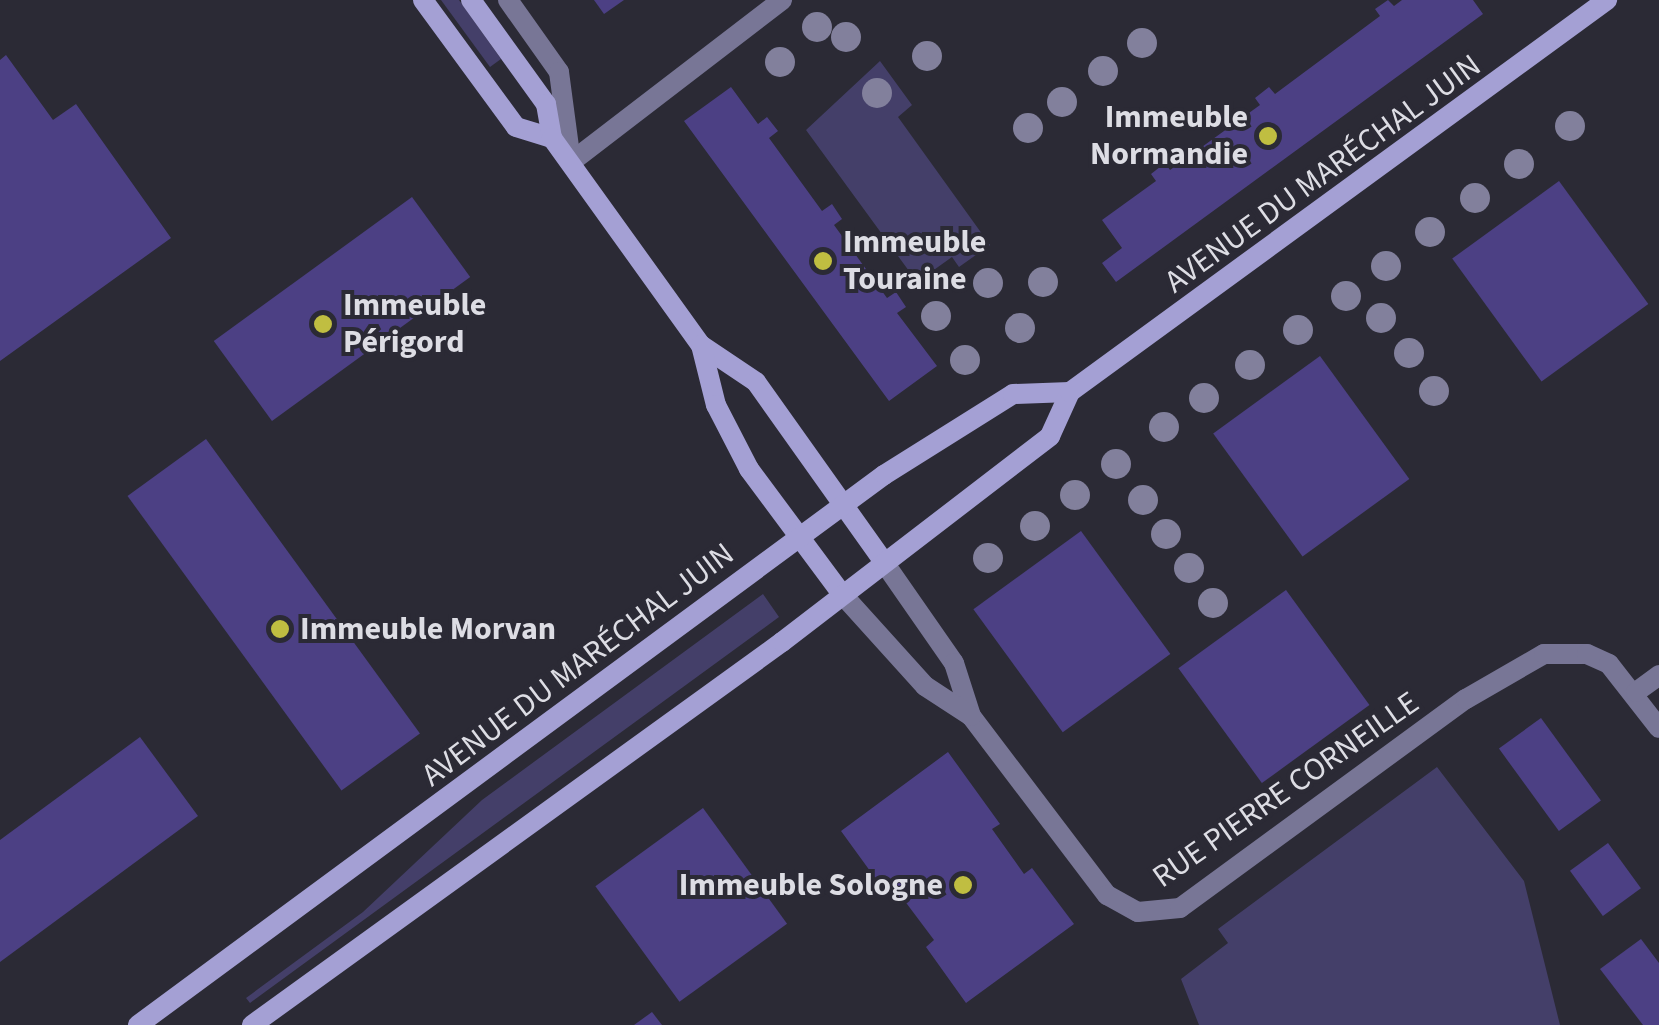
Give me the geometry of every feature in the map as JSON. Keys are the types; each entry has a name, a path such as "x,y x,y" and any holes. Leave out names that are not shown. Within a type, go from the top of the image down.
{"street":[{"path":"422,0 516,128 552,138"},
{"path":"471,0 546,104 552,138 701,345 756,382 883,560"},
{"path":"508,0 559,72 571,162"},
{"path":"571,162 782,0"},
{"name":"AVENUE DU MARÉCHAL JUIN","path":"252,1025 609,769 1050,436 1070,392 1607,0"},
{"path":"701,345 716,405 763,492 840,593"},
{"name":"AVENUE DU MARÉCHAL JUIN","path":"138,1025 845,503 1013,394 1070,392"},
{"name":"RUE PIERRE CORNEILLE","path":"883,560 954,663 972,716 1107,895 1124,908 1157,914 1180,908 1466,699 1544,654 1587,654 1609,664 1636,692 1659,728"},
{"name":"RUE PIERRE CORNEILLE","path":"840,593 925,686 972,716"},
{"path":"1636,692 1659,675"}],"shaded area":[{"path":"441,0 459,0 501,59 490,67"},
{"path":"880,61 912,105 898,117 990,245 959,267 952,257 917,282 806,130"},
{"path":"763,594 779,617 250,1003 246,998 363,912 482,800"},
{"path":"1437,767 1524,881 1560,1025 1199,1025 1181,979 1228,943 1218,929"}],"building":[{"path":"594,0 624,0 604,14"},
{"name":"Immeuble Normandie","path":"1388,0 1394,6 1402,0 1473,0 1483,14 1116,282 1102,263 1122,248 1102,220 1156,181 1151,174 1165,163 1170,170 1260,105 1255,98 1269,87 1275,94 1380,16 1375,9"},
{"path":"6,55 53,120 76,104 171,238 0,361 0,60"},
{"name":"Immeuble Touraine","path":"731,87 758,124 767,117 778,131 769,138 822,211 832,204 842,219 834,225 887,298 896,292 906,307 897,313 937,366 889,401 684,121"},
{"path":"1559,181 1648,304 1542,382 1452,259"},
{"name":"Immeuble Périgord","path":"412,197 470,277 272,421 214,341"},
{"path":"1320,356 1409,479 1303,557 1213,434"},
{"name":"Immeuble Morvan","path":"206,439 420,733 341,790 128,496"},
{"path":"1081,531 1170,654 1063,732 973,609"},
{"path":"1286,590 1369,705 1262,783 1178,668"},
{"path":"1541,718 1601,801 1559,831 1499,749"},
{"path":"140,737 198,816 0,962 0,840"},
{"name":"Immeuble Sologne","path":"948,752 1000,824 992,829 1024,874 1032,868 1074,924 966,1003 926,947 934,940 901,896 894,904 841,831"},
{"path":"703,808 787,924 679,1002 595,886"},
{"path":"1608,843 1641,888 1603,916 1570,871"},
{"path":"1641,939 1659,963 1659,1025 1643,1025 1600,969"},
{"path":"652,1012 662,1025 634,1025"}],"place":[{"name":"Immeuble Normandie","path":"1268,136"},
{"name":"Immeuble Touraine","path":"823,261"},
{"name":"Immeuble Périgord","path":"323,324"},
{"name":"Immeuble Morvan","path":"280,629"},
{"name":"Immeuble Sologne","path":"963,885"}]}
